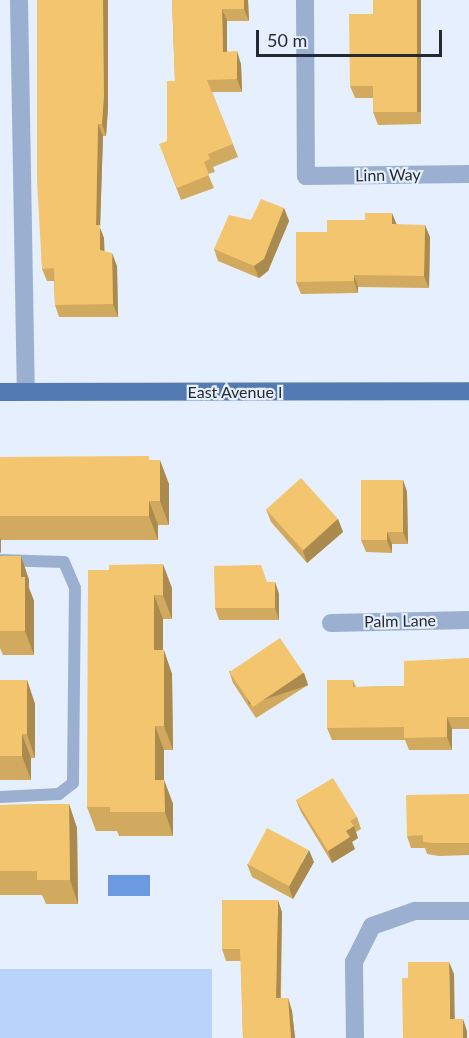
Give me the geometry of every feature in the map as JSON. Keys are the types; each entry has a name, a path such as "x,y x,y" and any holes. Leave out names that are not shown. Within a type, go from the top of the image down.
{"main road":[{"name":"East Avenue I","path":"0,392 469,392"}],"street":[{"path":"19,0 27,392"},
{"name":"Linn Way","path":"305,0 306,176 469,174"},
{"name":"Palm Lane","path":"331,622 469,620"},
{"path":"355,1038 354,962 372,926 415,911 469,911"}],"lane":[{"path":"0,560 64,562 75,588 73,783 59,794 0,797"}],"shaded area":[{"path":"0,969 212,969 212,1038 0,1038"}],"water":[{"path":"108,875 150,875 150,896 108,896"}],"building":[{"path":"37,0 103,0 104,96 102,124 98,124 96,225 100,225 100,250 112,253 113,304 55,305 54,268 42,269 37,181"},
{"path":"172,0 244,0 244,9 222,9 223,52 237,51 237,79 207,80 233,144 208,154 210,159 204,162 209,175 177,188 159,144 167,141 167,81 175,81"},
{"path":"373,0 417,0 417,112 373,112 373,86 350,86 349,14 373,14"},
{"path":"261,199 284,208 264,259 254,266 214,249 229,215 251,220"},
{"path":"365,213 392,213 392,224 425,225 424,276 354,275 354,281 296,282 296,232 327,232 327,220 365,220"},
{"path":"149,456 149,460 160,460 160,501 149,501 149,516 0,516 0,457"},
{"path":"301,478 338,519 303,550 266,509"},
{"path":"361,480 403,480 403,532 387,532 387,540 361,540"},
{"path":"0,556 21,556 21,577 25,577 25,631 0,631"},
{"path":"163,564 163,595 154,595 154,650 164,650 164,726 155,726 155,780 164,780 165,812 110,812 110,807 87,807 88,570 109,570 109,565"},
{"path":"261,565 267,582 275,582 275,608 215,608 214,566"},
{"path":"280,638 303,673 253,707 229,672"},
{"path":"469,658 469,717 447,717 447,737 404,738 404,727 327,728 327,680 353,680 353,687 404,686 404,661"},
{"path":"0,680 27,680 27,734 22,734 22,756 0,756"},
{"path":"333,778 357,817 350,821 354,826 346,831 350,837 328,851 296,800"},
{"path":"469,794 469,843 423,842 423,835 407,836 406,795"},
{"path":"69,804 70,880 37,880 37,871 0,871 0,805"},
{"path":"267,828 308,850 289,886 248,864"},
{"path":"222,900 278,900 276,998 288,998 291,1038 243,1038 240,949 222,949"},
{"path":"408,962 449,962 450,1019 463,1019 463,1038 403,1038 402,978 408,978"}]}
